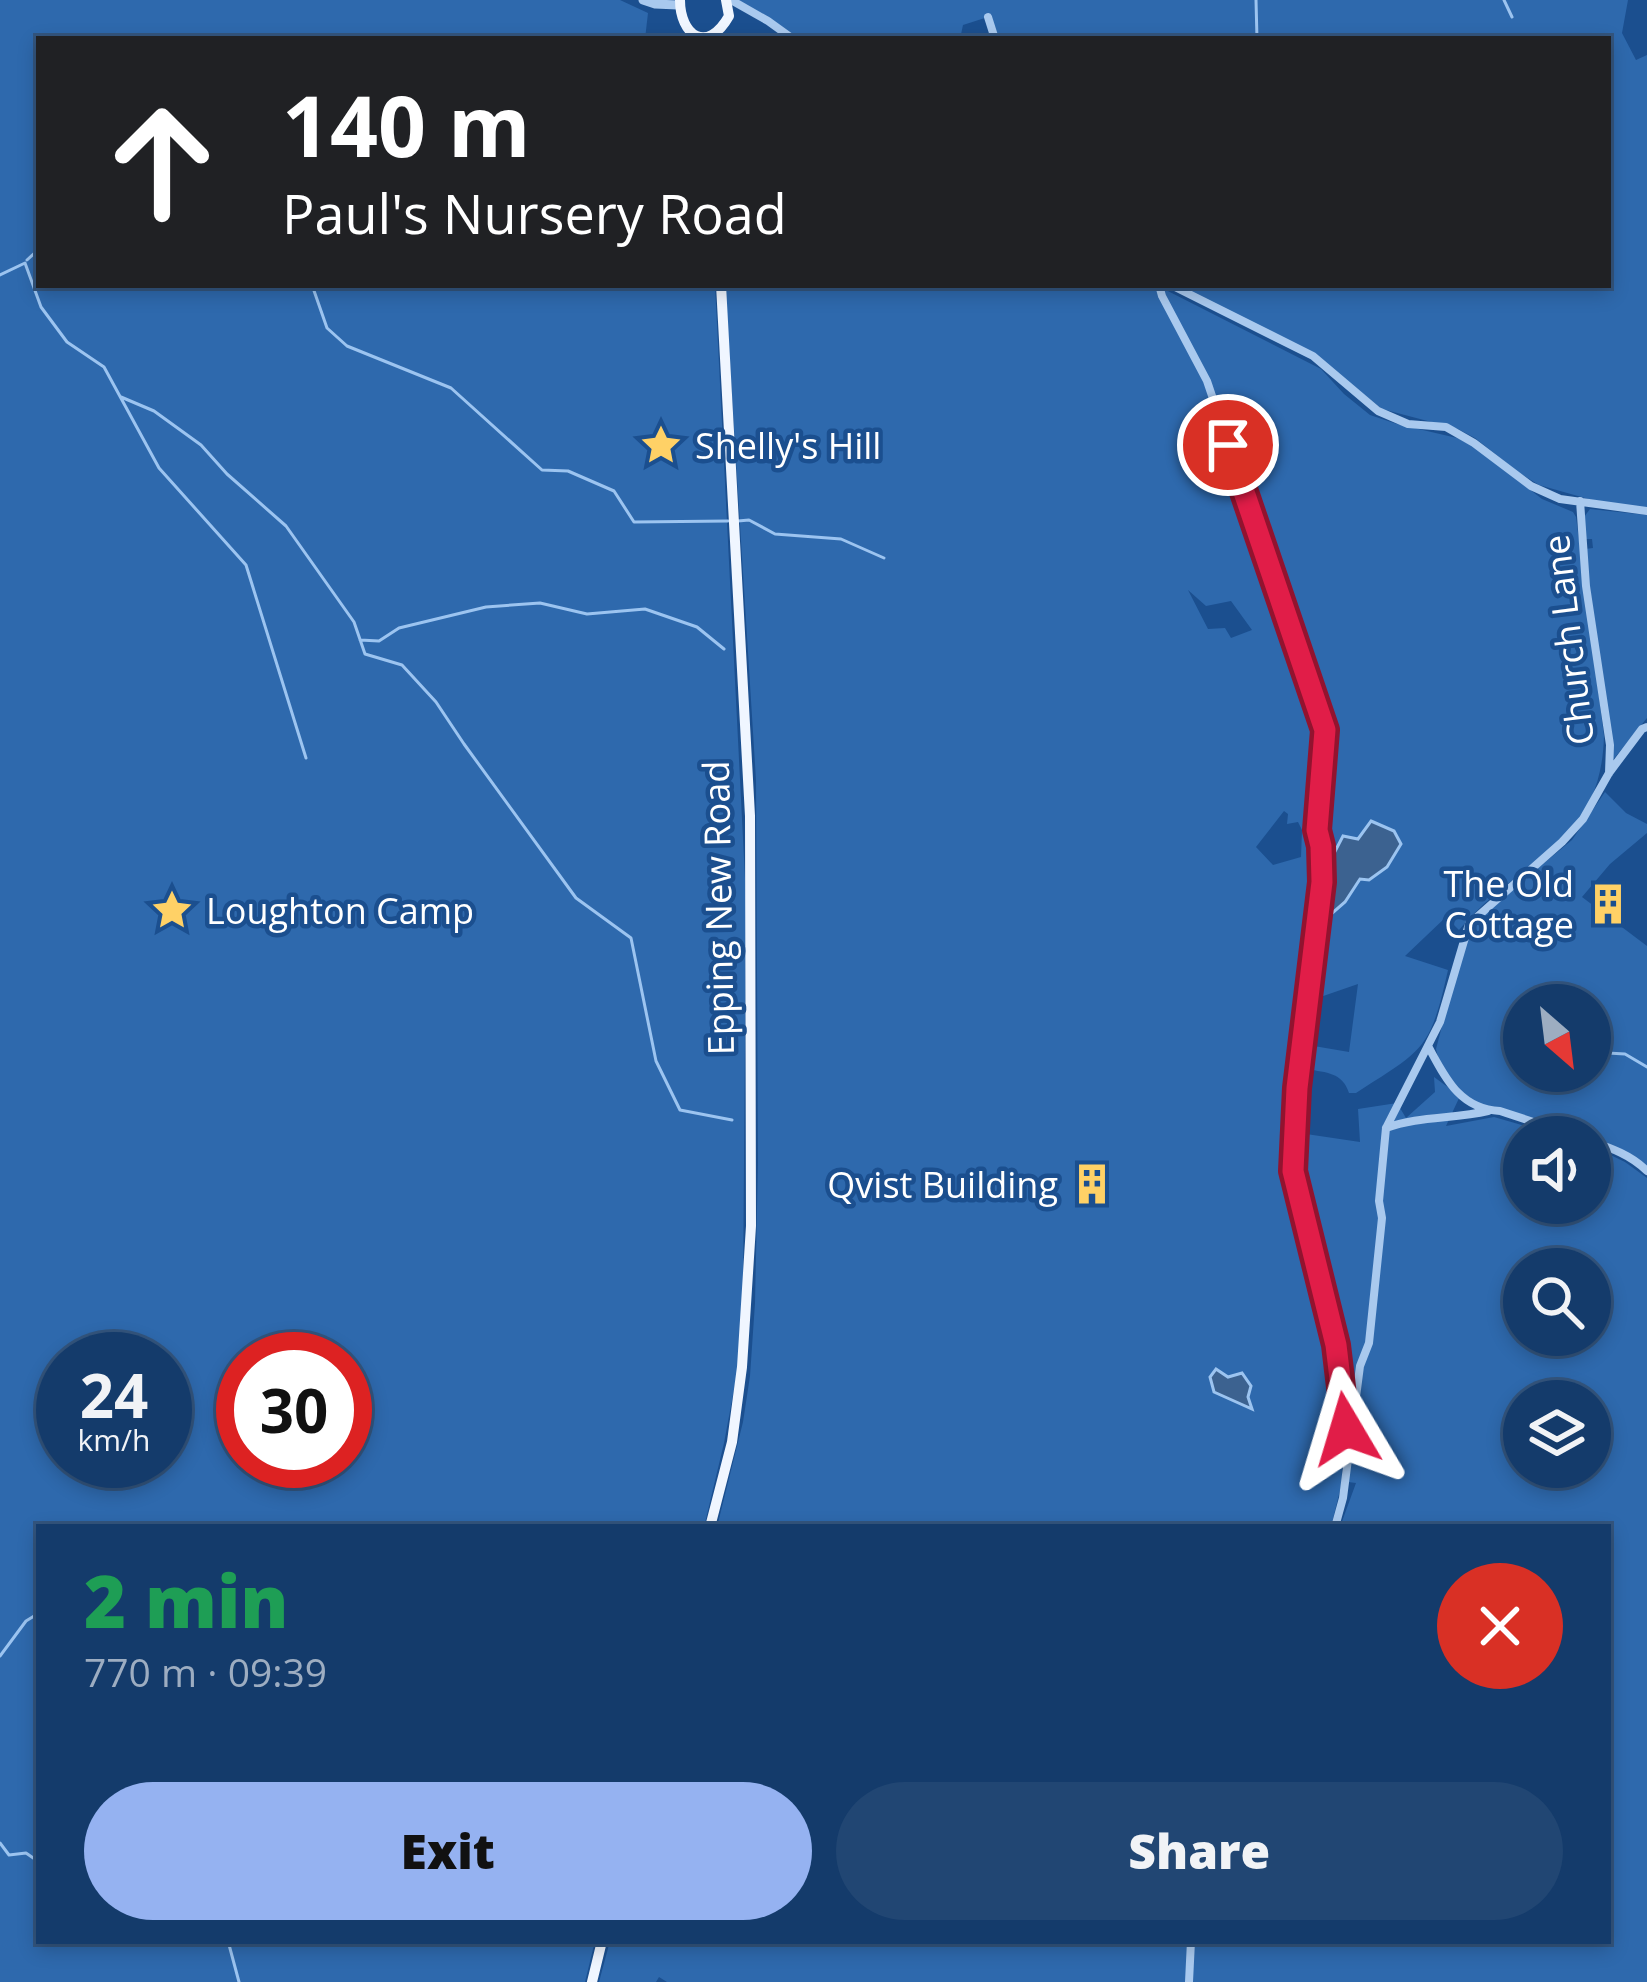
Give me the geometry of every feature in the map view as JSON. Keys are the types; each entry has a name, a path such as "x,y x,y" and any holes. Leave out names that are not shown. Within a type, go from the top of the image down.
{"main road":[{"path":"717,36 728,20 728,0"},
{"path":"679,2 689,29 697,36"},
{"name":"Epping New Road","path":"711,1524 732,1442 751,1226 751,853 721,288"},
{"path":"592,1982 601,1944"}],"street":[{"path":"644,0 679,2"},
{"path":"728,0 789,36"},
{"path":"728,20 749,12"},
{"path":"988,16 994,36"},
{"path":"1160,288 1207,381 1325,730 1317,830 1322,882 1297,1088 1293,1171 1336,1345 1344,1426 1351,1435"},
{"path":"1177,288 1313,356 1378,411 1408,424 1446,427 1531,486 1560,499 1647,512"},
{"name":"Church Lane","path":"1580,501 1586,586 1610,745 1609,773"},
{"path":"1336,1524 1360,1366 1369,1343 1387,1128 1440,1022 1469,924 1583,819 1609,773 1646,726"},
{"path":"1428,1046 1449,1085 1468,1102 1489,1111"},
{"path":"1387,1128 1489,1111 1512,1116"},
{"path":"1611,1149 1647,1171"},
{"path":"1190,1982 1191,1944"}],"shaded area":[{"path":"0,0 620,0 648,13 645,36 36,36 36,288 715,288 746,898 743,1296 738,1368 705,1524 36,1524 36,1944 594,1944 585,1982 0,1982"},
{"path":"738,0 1628,0 1622,33 1636,60 1647,55 1647,509 1539,485 1475,438 1382,409 1328,365 1181,288 1611,288 1611,36 998,36 991,16 963,25 961,36 793,36"},
{"path":"725,288 1162,288 1321,369 1370,415 1457,438 1542,499 1573,512 1604,736 1589,803 1553,848 1459,930 1446,917 1405,956 1448,970 1429,1033 1397,1067 1356,1093 1349,1093 1333,1075 1307,1069 1308,1045 1349,1052 1358,984 1303,1003 1287,1085 1286,1131 1360,1142 1358,1109 1397,1103 1406,1118 1435,1092 1434,1077 1460,1096 1446,1126 1503,1120 1503,1224 1611,1224 1611,1155 1647,1178 1647,1982 667,1982 659,1977 656,1982 599,1982 609,1944 1611,1944 1611,1524 1341,1524 1356,1483 1348,1482 1341,1405 1342,1482 1332,1524 718,1524 743,1422 755,1303 756,780","holes":["1188,590 1206,606 1231,601 1252,630 1231,638 1225,628 1208,629","1284,811 1287,824 1298,822 1302,830 1301,857 1273,865 1256,847","1343,837 1401,844 1387,867 1355,884"]},
{"path":"1590,509 1647,515 1647,718 1612,761 1585,549 1593,548 1592,539 1584,539 1584,517"},
{"path":"1605,792 1626,813 1647,824 1647,833 1610,864 1582,897 1647,946 1647,1168 1611,1146 1611,1116 1523,1116 1480,1104 1462,1096 1439,1061 1436,1049 1463,946 1481,915 1572,840"},
{"path":"1371,821 1394,831 1401,844 1387,867 1369,880 1360,879 1329,916 1329,863 1343,836 1358,839"},
{"path":"1216,1369 1228,1377 1242,1373 1251,1386 1252,1409 1214,1392 1210,1377"}],"waterway":[{"path":"1256,0 1257,36"},
{"path":"1504,0 1512,17"},
{"path":"27,260 36,252"},
{"path":"0,275 25,263 41,307 67,342 104,367 159,468 246,565 306,758"},
{"path":"313,288 327,328 347,346 451,388 542,470 568,471 614,491 634,522 728,521"},
{"path":"121,397 154,411 201,445 286,526 354,622 365,654 402,665 436,702 576,898 631,938 656,1061 680,1110 732,1120"},
{"path":"738,521 749,520 775,534 841,539 884,558"},
{"path":"360,640 379,641 399,628 486,607 540,603 587,614 645,609 697,627 724,649"},
{"path":"1611,1053 1625,1054 1647,1067"},
{"path":"0,1656 36,1615"},
{"path":"0,1843 9,1855 26,1853 36,1860"},
{"path":"229,1944 239,1982"}],"place":[{"name":"Shelly's Hill","path":"661,445"},
{"name":"The Old Cottage","path":"1608,904"},
{"name":"Loughton Camp","path":"172,910"},
{"name":"Qvist Building","path":"1092,1184"}],"route":[{"path":"1228,445 1325,730 1317,830 1322,882 1297,1088 1293,1171 1336,1345 1346,1429"}]}
